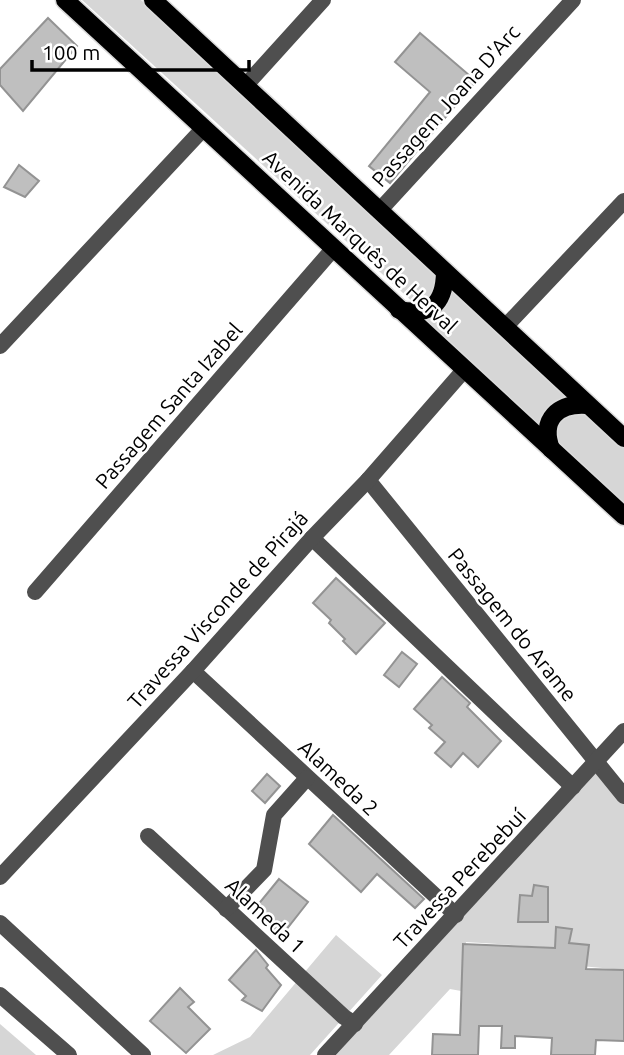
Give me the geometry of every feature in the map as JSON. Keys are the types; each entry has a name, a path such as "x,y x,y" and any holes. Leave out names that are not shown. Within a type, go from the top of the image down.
{"main road":[{"name":"Avenida Marquês de Herval","path":"65,0 624,516"},
{"name":"Avenida Marquês de Herval","path":"153,0 624,438"},
{"path":"399,310 426,312 435,306 443,288 445,273"},
{"path":"551,449 549,422 559,410 571,404 587,405"}],"street":[{"path":"246,86 323,0"},
{"name":"Passagem Joana D'Arc","path":"379,211 573,0"},
{"path":"0,346 203,129"},
{"path":"505,327 624,201"},
{"name":"Passagem Santa Izabel","path":"35,592 334,248"},
{"name":"Travessa Visconde de Pirajá","path":"0,877 312,538 368,481 465,369"},
{"name":"Passagem do Arame","path":"368,481 624,796"},
{"path":"312,538 573,787"},
{"name":"Alameda 2","path":"192,671 456,915"},
{"name":"Travessa Perebebuí","path":"325,1055 624,731"},
{"path":"226,909 264,870 274,815 307,778"},
{"name":"Alameda 1","path":"148,836 344,1017 355,1024"},
{"path":"0,923 143,1055"},
{"path":"0,995 69,1055"}],"shaded area":[{"path":"82,0 141,0 435,271 438,283 430,301 415,304"},
{"path":"448,280 573,399 552,407 540,428 420,316"},
{"path":"578,407 624,445 624,507 554,443 557,420"},
{"path":"596,768 624,800 624,970 559,964 559,948 466,942 461,991 450,989 389,1055 336,1055"},
{"path":"336,935 382,975 310,1055 213,1055 250,1037"},
{"path":"0,1024 36,1055 0,1055"}],"building":[{"path":"48,18 77,46 23,111 0,85 0,69"},
{"path":"420,33 476,81 390,183 369,166 430,92 395,62"},
{"path":"19,165 39,181 25,197 4,187"},
{"path":"336,578 385,623 356,654 329,623 331,620 313,603"},
{"path":"402,652 417,664 399,687 384,675"},
{"path":"442,677 470,703 467,707 501,741 478,767 463,753 451,767 435,753 445,742 429,728 432,725 414,709"},
{"path":"267,774 280,786 265,803 252,791"},
{"path":"333,815 424,899 415,908 377,874 361,892 309,844"},
{"path":"279,879 308,902 282,935 252,912"},
{"path":"534,885 548,887 548,922 518,922 520,895 532,896"},
{"path":"556,927 572,929 569,943 589,945 586,969 624,970 624,1041 596,1040 595,1055 551,1055 552,1038 515,1036 515,1048 501,1048 502,1026 479,1026 478,1055 432,1055 433,1034 460,1035 463,944 555,948"},
{"path":"256,950 268,965 266,968 281,985 262,1011 242,1000 246,996 229,980"},
{"path":"180,988 194,1002 188,1007 210,1029 186,1053 150,1021"}]}
